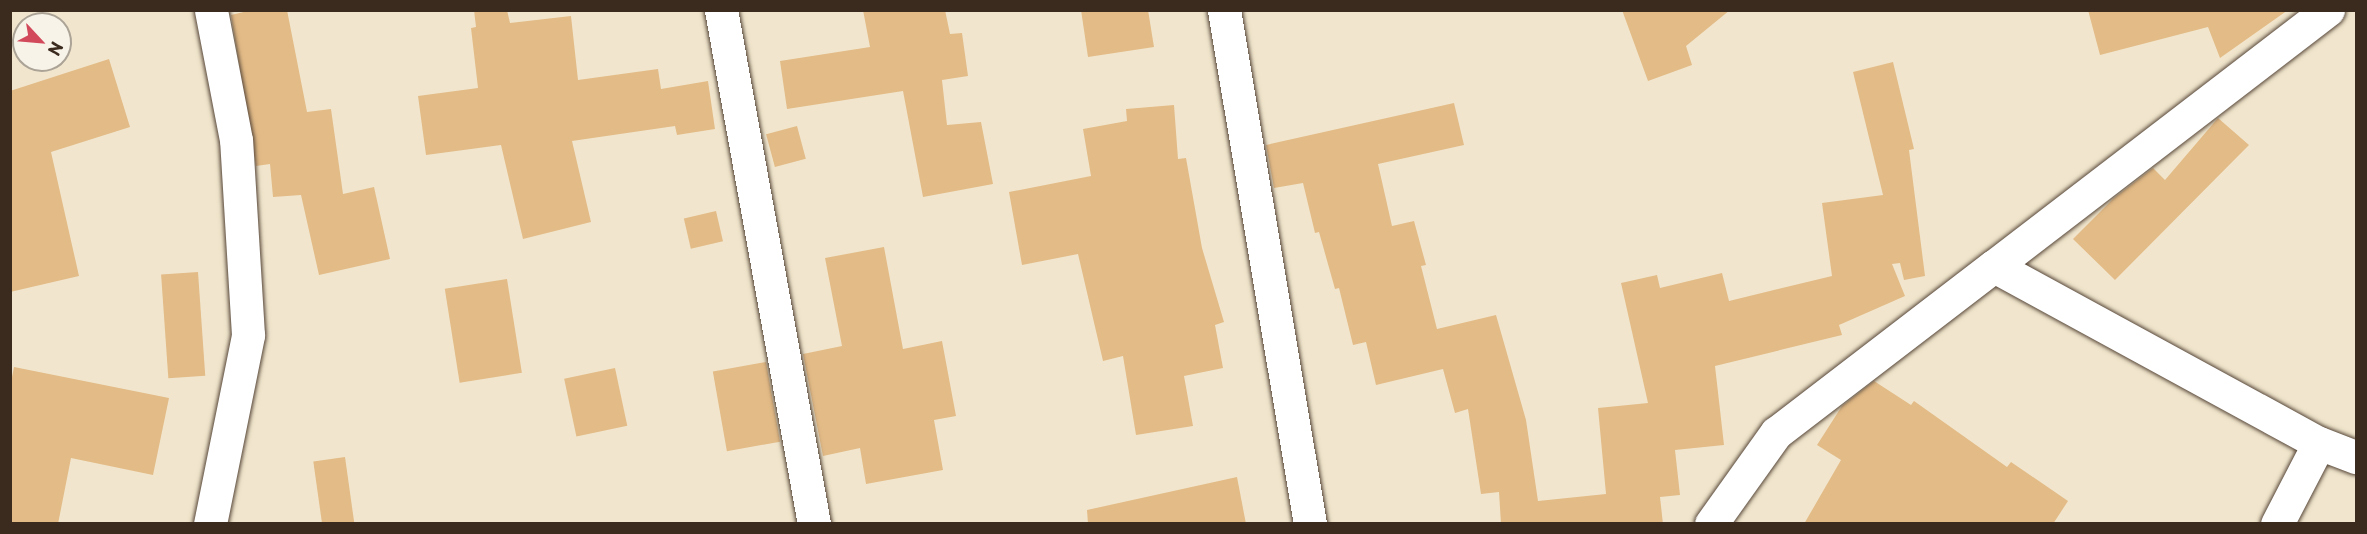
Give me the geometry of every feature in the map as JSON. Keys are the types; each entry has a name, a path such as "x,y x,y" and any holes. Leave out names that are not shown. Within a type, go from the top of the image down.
{"street":[{"path":"210,524 248,335 236,140 211,10"},
{"path":"721,10 813,524"},
{"path":"1224,10 1310,524"},
{"path":"1710,524 1776,433 2328,10"},
{"path":"1994,266 2319,442 2356,457"},
{"path":"2277,524 2319,442"}],"building":[{"path":"252,10 287,10 307,112 331,109 343,194 374,187 390,259 319,275 301,195 273,197 270,164 256,166 231,15"},
{"path":"474,10 507,10 510,23 571,16 578,80 658,69 661,89 708,81 715,129 677,135 675,126 572,141 591,222 523,239 501,145 426,155 418,96 478,88 471,28 476,27"},
{"path":"863,10 945,10 950,34 962,33 968,76 942,80 947,125 981,122 993,184 923,197 903,91 787,109 780,61 870,47"},
{"path":"1081,10 1148,10 1154,47 1088,57"},
{"path":"1622,10 1730,10 1686,46 1692,65 1648,81"},
{"path":"2088,10 2288,10 2220,58 2208,27 2100,55"},
{"path":"109,59 130,127 51,152 79,276 10,292 10,91"},
{"path":"1893,62 1914,149 1909,150 1925,276 1904,280 1900,263 1892,264 1905,296 1839,325 1842,335 1715,366 1724,445 1675,450 1680,495 1660,497 1663,524 1501,524 1499,492 1481,494 1468,409 1455,413 1443,369 1376,385 1366,342 1353,345 1339,288 1335,289 1319,232 1315,233 1303,183 1274,188 1266,145 1454,103 1464,145 1378,164 1392,226 1414,221 1426,265 1421,266 1437,329 1496,315 1526,420 1538,501 1606,494 1598,408 1648,403 1621,283 1657,275 1660,288 1722,273 1729,301 1832,276 1822,203 1883,195 1853,72"},
{"path":"1174,105 1178,159 1186,158 1202,248 1224,322 1215,325 1223,368 1184,376 1193,426 1136,435 1123,356 1103,361 1078,254 1022,265 1009,192 1091,176 1083,129 1127,121 1126,109"},
{"path":"2218,118 2249,145 2115,280 2073,239 2114,198 2153,168 2165,180"},
{"path":"797,126 806,159 775,167 766,134"},
{"path":"716,211 723,241 691,249 684,218"},
{"path":"884,247 903,349 942,341 956,416 934,420 943,470 866,484 860,448 823,456 803,354 842,346 825,258"},
{"path":"198,272 205,376 168,378 161,275"},
{"path":"507,279 522,373 460,383 445,289"},
{"path":"766,362 780,442 727,451 713,371"},
{"path":"14,367 169,398 153,475 71,458 58,524 10,524 10,387"},
{"path":"615,368 627,426 576,437 564,379"},
{"path":"1874,381 1911,405 1914,401 2007,467 2011,462 2068,501 2053,524 1804,524 1841,460 1817,445 1842,406"},
{"path":"345,457 354,524 322,524 313,461"},
{"path":"1237,477 1246,524 1088,524 1087,510"}]}
